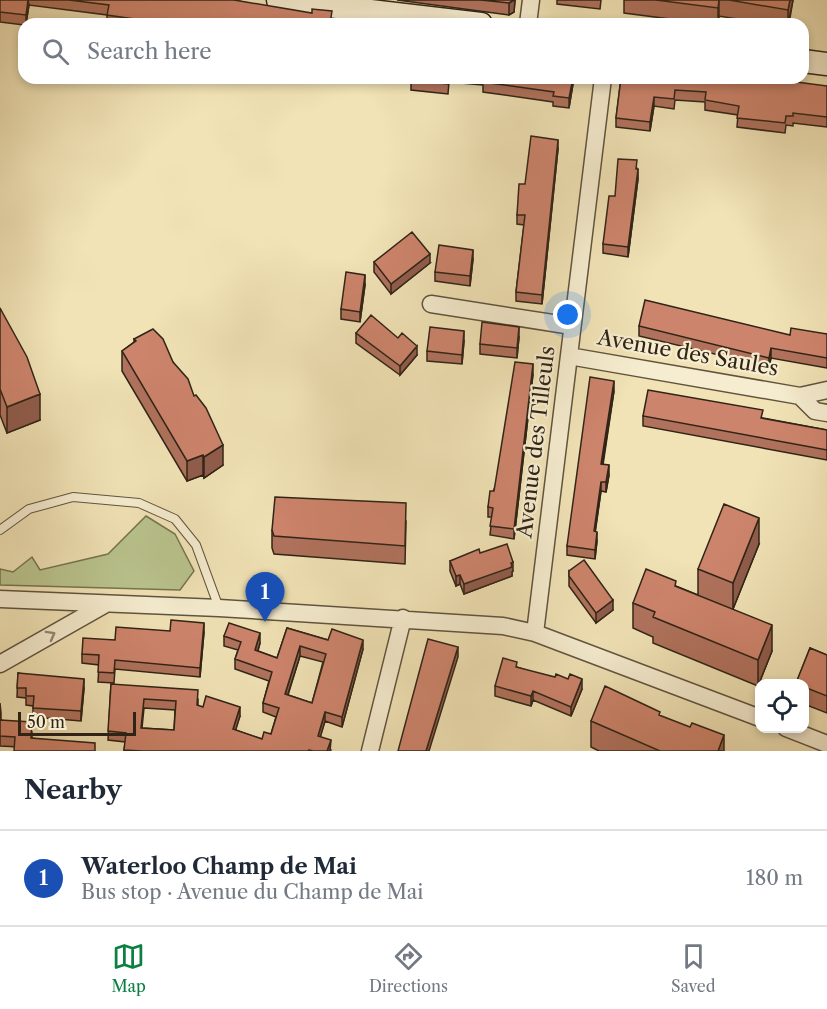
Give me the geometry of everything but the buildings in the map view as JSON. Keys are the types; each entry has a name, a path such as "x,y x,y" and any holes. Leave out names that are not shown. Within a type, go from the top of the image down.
{"street":[{"path":"278,0 430,18"},
{"path":"529,18 531,0"},
{"path":"809,62 827,64"},
{"name":"Avenue des Tilleuls","path":"535,633 602,84"},
{"path":"431,304 572,326"},
{"name":"Avenue des Saules","path":"569,356 800,396 827,390"},
{"name":"Avenue des Saules","path":"800,396 815,411 827,413"},
{"path":"0,598 104,605 219,608 403,618 503,626 535,633 755,716"},
{"path":"0,664 104,605"},
{"path":"370,751 403,618"},
{"path":"797,733 827,744"}],"lane":[{"path":"0,530 28,509 73,497 139,503 175,519 196,545 219,608"}],"path":[{"path":"730,18 731,8"}],"green space":[{"path":"146,516 175,534 194,571 180,590 0,585 0,569 13,572 32,557 40,570 108,554"}],"place":[{"name":"Waterloo Champ de Mai","path":"265,622"}]}
